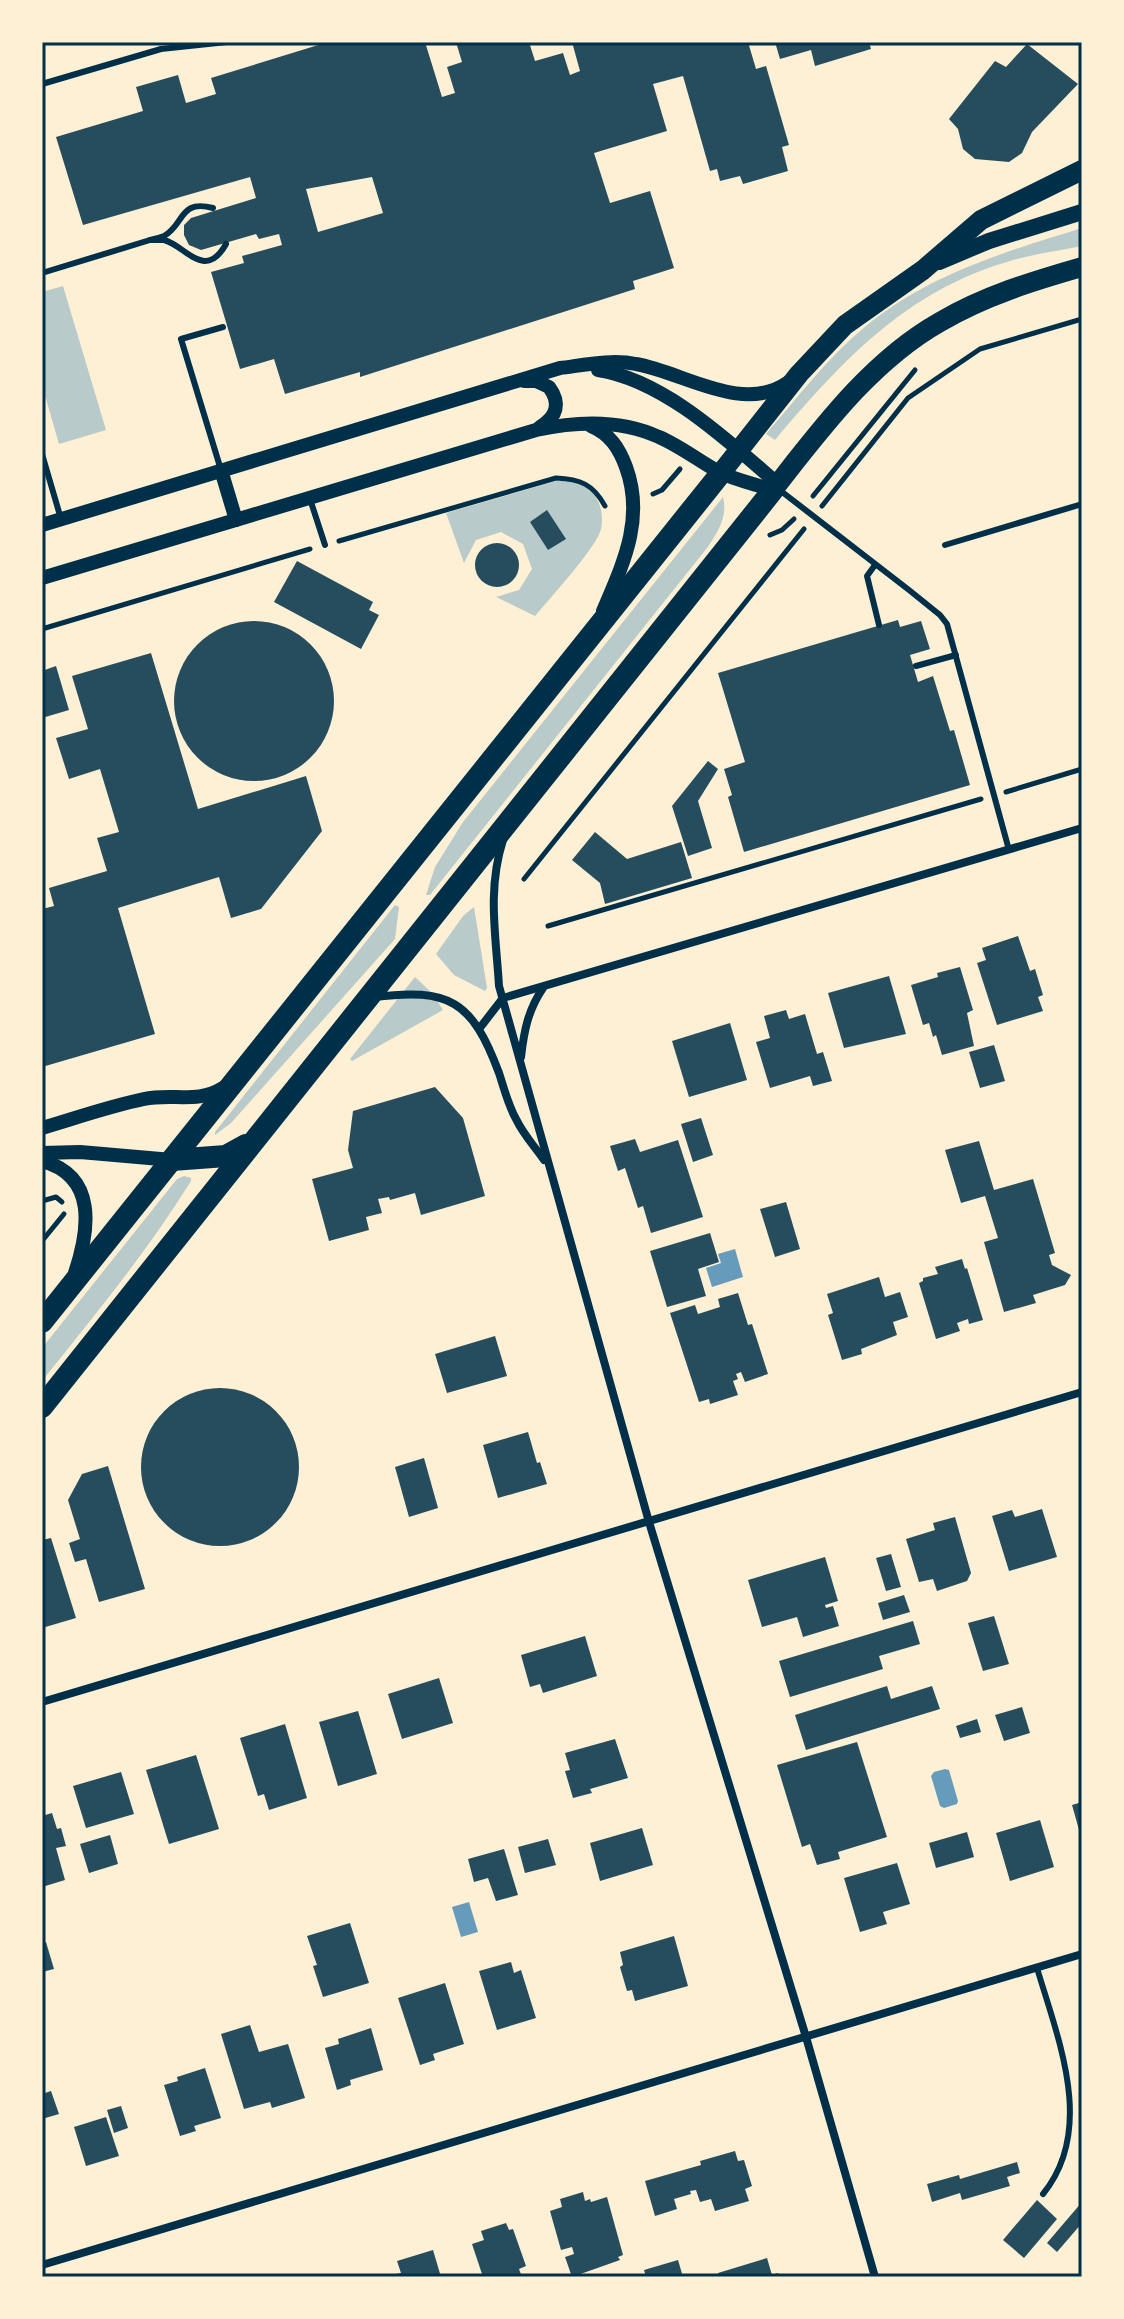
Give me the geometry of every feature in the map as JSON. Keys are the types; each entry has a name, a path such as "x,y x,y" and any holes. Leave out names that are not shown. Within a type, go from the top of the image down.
{"highway":[{"path":"42,1322 721,473"},
{"path":"42,1407 775,487"},
{"path":"172,1160 226,1156 240,1150 260,1134"}],"main road":[{"path":"721,473 799,374 845,325 923,270 981,220 1082,170"},
{"path":"923,270 989,241 1082,212"},
{"path":"775,487 855,390 911,341 938,323 982,301 1082,267"}],"street":[{"path":"42,525 560,368 632,363 745,394 769,392 799,374"},
{"path":"560,368 603,371 637,380 671,400 738,449 775,487"},
{"path":"520,381 536,381 549,387 556,400 555,413 548,423 536,430"},
{"path":"42,578 536,430 575,424 600,423 641,430 674,445 721,473 775,487"},
{"path":"575,424 603,431 612,440 629,475 635,505 630,543 596,628"},
{"path":"221,470 236,520"},
{"path":"508,824 497,858 493,898 499,986 649,1522 806,2037 875,2277"},
{"path":"479,1029 503,998 1082,828"},
{"path":"520,1061 524,1027 532,1004 544,987"},
{"path":"369,997 411,992 433,994 460,1006 479,1029 491,1051 516,1120 547,1164"},
{"path":"42,1125 147,1098 207,1096 233,1082"},
{"path":"42,1153 80,1152 172,1160"},
{"path":"42,1161 68,1174 81,1192 85,1208 85,1243 71,1285"},
{"path":"42,1702 1082,1392"},
{"path":"42,2265 1082,1954"}],"lane":[{"path":"42,84 161,49 227,42"},
{"path":"42,273 164,236 186,210 204,205 213,208"},
{"path":"150,240 163,240 194,259 202,260 219,254 226,244"},
{"path":"221,470 181,339 223,327"},
{"path":"42,454 61,519"},
{"path":"775,487 940,615 947,624 1009,850"},
{"path":"310,497 325,545"},
{"path":"945,545 1082,504"},
{"path":"875,565 867,576 879,625"},
{"path":"916,666 956,655"},
{"path":"1037,1968 1064,2059 1069,2093 1068,2142 1053,2181 1043,2194"}],"path":[{"path":"524,879 908,398 980,349 1082,319"},
{"path":"763,540 790,525 917,367"},
{"path":"648,496 662,490 681,467"},
{"path":"818,476 837,488"},
{"path":"548,926 1082,769"},
{"path":"42,1201 56,1197 69,1207 42,1241"}],"shaded area":[{"path":"1082,228 1082,246 1019,259 973,274 908,310 851,357 775,440 766,434 839,351 890,308 969,266"},
{"path":"63,286 106,430 59,444 42,385 42,292"},
{"path":"556,481 578,483 591,491 601,509 601,528 589,551 535,616 496,597 519,590 532,569 523,544 501,532 476,540 464,563 446,513"},
{"path":"723,497 723,517 707,548 430,895 426,895 435,867 463,822"},
{"path":"395,905 399,907 395,939 231,1123 215,1135 215,1132"},
{"path":"474,907 485,991 454,975 436,954 463,916"},
{"path":"415,977 433,994 443,1010 352,1061 350,1059"},
{"path":"184,1176 191,1178 191,1181 156,1233 42,1381 42,1348 177,1179"}],"water":[{"path":"735,1249 743,1277 712,1287 706,1268 721,1263 718,1254"},
{"path":"949,1770 958,1801 944,1808 940,1806 931,1776"},
{"path":"469,1902 478,1932 461,1937 452,1907"}],"building":[{"path":"328,42 425,42 442,97 455,93 447,67 462,62 456,42 529,42 535,61 563,53 570,75 580,71 572,42 748,42 756,69 766,66 789,145 782,147 788,171 743,184 740,176 720,181 717,169 710,171 683,76 653,84 667,131 594,153 610,203 650,191 674,268 633,281 635,289 360,377 360,372 285,394 274,359 240,369 211,272 244,263 242,256 282,245 279,234 259,239 256,234 201,250 189,245 184,235 184,225 191,218 256,198 250,177 83,225 56,137 143,111 136,87 178,75 186,103 216,94 211,78","holes":["372,177 383,213 318,232 306,189"]},
{"path":"775,42 869,42 871,49 815,66 811,50 780,59"},
{"path":"1027,44 1078,84 1032,132 1022,153 1009,162 975,159 963,149 958,129 949,119 995,61 1006,67"},
{"path":"547,510 566,539 548,550 530,522"},
{"path":"497,543 513,549 519,565 513,581 497,587 481,581 475,565 481,549"},
{"path":"297,561 373,602 369,610 379,615 361,649 274,602"},
{"path":"898,620 900,627 921,621 930,649 910,655 918,682 933,676 950,731 954,730 970,785 744,852 728,797 732,795 724,769 745,762 718,673"},
{"path":"254,621 285,627 311,644 328,670 334,701 328,732 311,758 285,775 254,781 223,775 197,758 180,732 174,701 180,670 197,644 223,627"},
{"path":"151,653 198,809 306,776 322,831 261,909 231,918 219,877 118,908 155,1034 42,1067 42,909 54,906 49,888 107,871 97,838 119,832 100,769 69,779 56,738 88,729 72,676"},
{"path":"56,666 69,710 42,718 42,671"},
{"path":"708,761 718,769 698,801 712,848 688,856 672,806"},
{"path":"595,832 627,859 681,842 692,878 605,904 600,883 572,860"},
{"path":"1018,936 1030,971 1035,969 1043,995 1038,997 1043,1011 997,1025 977,963 986,960 982,948"},
{"path":"960,967 973,1010 967,1013 974,1046 942,1055 929,1023 923,1025 911,985"},
{"path":"889,976 906,1034 844,1048 828,993"},
{"path":"786,1010 789,1019 805,1014 817,1054 823,1052 832,1081 813,1086 810,1076 770,1088 756,1042 770,1038 764,1016"},
{"path":"730,1023 747,1080 689,1097 672,1041"},
{"path":"994,1045 1005,1081 980,1088 969,1052"},
{"path":"435,1087 463,1118 485,1196 421,1215 415,1193 390,1200 389,1197 378,1199 382,1213 366,1217 369,1230 329,1241 312,1179 353,1168 348,1150 353,1111"},
{"path":"701,1118 713,1155 693,1162 681,1124"},
{"path":"635,1139 640,1152 678,1140 703,1217 651,1233 643,1206 638,1208 625,1168 618,1171 610,1146"},
{"path":"979,1141 994,1190 1033,1179 1055,1253 1049,1255 1052,1265 1071,1275 1065,1285 1033,1295 1036,1303 1004,1312 984,1242 998,1238 985,1196 961,1203 945,1150"},
{"path":"786,1202 800,1249 775,1257 760,1209"},
{"path":"710,1233 719,1262 698,1269 706,1296 667,1307 650,1251"},
{"path":"962,1259 983,1320 969,1324 968,1319 957,1323 960,1331 936,1339 919,1283 923,1278 938,1274 935,1267"},
{"path":"879,1277 885,1297 900,1292 908,1317 893,1322 897,1335 861,1349 862,1354 842,1360 828,1315 833,1313 827,1294"},
{"path":"738,1293 768,1374 745,1382 741,1372 736,1374 738,1379 733,1381 738,1395 710,1404 709,1399 699,1402 670,1313 695,1305 698,1314 720,1307 718,1299"},
{"path":"495,1336 507,1376 447,1393 435,1354"},
{"path":"220,1388 250,1394 276,1411 293,1437 299,1467 293,1497 276,1523 250,1540 220,1546 190,1540 164,1523 147,1497 141,1467 147,1437 164,1411 190,1394"},
{"path":"528,1432 547,1484 498,1498 483,1445"},
{"path":"424,1458 438,1508 409,1517 395,1467"},
{"path":"108,1466 145,1589 99,1602 86,1559 75,1562 69,1543 80,1539 68,1500 82,1474"},
{"path":"1042,1509 1057,1557 1009,1571 992,1516 1012,1510 1015,1517"},
{"path":"955,1517 971,1573 967,1581 937,1591 933,1579 919,1582 906,1539 935,1530 933,1523"},
{"path":"51,1538 76,1618 42,1628 42,1540"},
{"path":"891,1554 901,1587 886,1591 876,1558"},
{"path":"825,1557 838,1601 825,1605 826,1608 833,1606 839,1626 803,1637 797,1617 762,1627 748,1580"},
{"path":"904,1595 910,1612 883,1620 878,1603"},
{"path":"994,1616 1009,1664 983,1671 968,1623"},
{"path":"913,1621 920,1644 879,1656 883,1669 790,1697 779,1661"},
{"path":"585,1636 597,1676 543,1693 540,1684 530,1687 521,1655"},
{"path":"439,1678 453,1723 402,1739 388,1694"},
{"path":"887,1686 891,1699 932,1686 940,1709 806,1750 795,1715"},
{"path":"1022,1707 1030,1733 1004,1741 995,1715"},
{"path":"358,1711 377,1774 338,1786 319,1722"},
{"path":"977,1719 981,1732 960,1738 956,1726"},
{"path":"285,1724 307,1798 269,1810 264,1794 258,1796 240,1738"},
{"path":"615,1739 628,1778 590,1789 592,1793 573,1798 565,1771 570,1770 565,1753"},
{"path":"857,1742 887,1837 838,1852 840,1859 817,1865 810,1844 802,1847 777,1765"},
{"path":"196,1755 219,1829 169,1844 146,1770"},
{"path":"121,1772 134,1814 86,1828 73,1786"},
{"path":"1082,1802 1082,1837 1081,1837 1072,1805"},
{"path":"52,1813 57,1829 61,1828 66,1846 56,1848 65,1880 42,1887 42,1816"},
{"path":"1040,1820 1054,1867 1010,1881 996,1833"},
{"path":"642,1828 653,1865 600,1881 590,1843"},
{"path":"967,1832 974,1857 936,1868 929,1843"},
{"path":"110,1835 118,1864 89,1873 80,1844"},
{"path":"548,1839 556,1865 525,1873 518,1847"},
{"path":"504,1849 518,1895 496,1901 488,1878 474,1882 468,1859"},
{"path":"897,1863 910,1904 883,1912 887,1924 860,1932 844,1878"},
{"path":"350,1923 369,1983 323,1997 307,1936"},
{"path":"674,1936 688,1986 635,2001 632,1990 627,1991 620,1967 623,1965 620,1952"},
{"path":"46,1942 54,1969 42,1972 42,1943"},
{"path":"511,1962 514,1973 521,1970 536,2018 497,2030 479,1971"},
{"path":"445,1983 464,2044 433,2054 435,2060 420,2065 398,1998"},
{"path":"250,2025 259,2052 288,2044 305,2098 272,2108 270,2102 244,2109 221,2034"},
{"path":"371,2028 383,2070 350,2080 351,2085 337,2090 325,2048 339,2044 338,2039"},
{"path":"205,2068 221,2118 194,2126 196,2131 180,2136 164,2085 178,2081 177,2077"},
{"path":"51,2091 59,2114 42,2119 42,2094"},
{"path":"121,2106 128,2128 114,2133 107,2110"},
{"path":"106,2117 119,2156 86,2166 74,2127"},
{"path":"735,2151 738,2161 744,2160 752,2186 745,2189 749,2201 715,2211 711,2199 700,2202 696,2190 674,2199 677,2209 655,2216 645,2181 701,2165 700,2161"},
{"path":"1017,2162 1020,2173 1007,2177 1010,2186 962,2200 960,2193 932,2202 927,2184 959,2175 960,2179"},
{"path":"583,2192 585,2201 607,2197 623,2255 618,2257 620,2260 572,2277 565,2257 574,2254 572,2247 561,2250 550,2211 562,2207 560,2199"},
{"path":"1037,2200 1057,2219 1024,2258 1003,2240"},
{"path":"1082,2202 1082,2223 1057,2252 1047,2243"},
{"path":"506,2223 509,2230 513,2229 526,2266 519,2269 522,2277 483,2277 472,2244 484,2240 481,2231"},
{"path":"433,2250 441,2277 397,2277 396,2274 401,2273 397,2261"},
{"path":"767,2258 772,2275 778,2273 779,2277 719,2277 718,2273"},
{"path":"678,2260 683,2277 646,2277 644,2270"}]}
